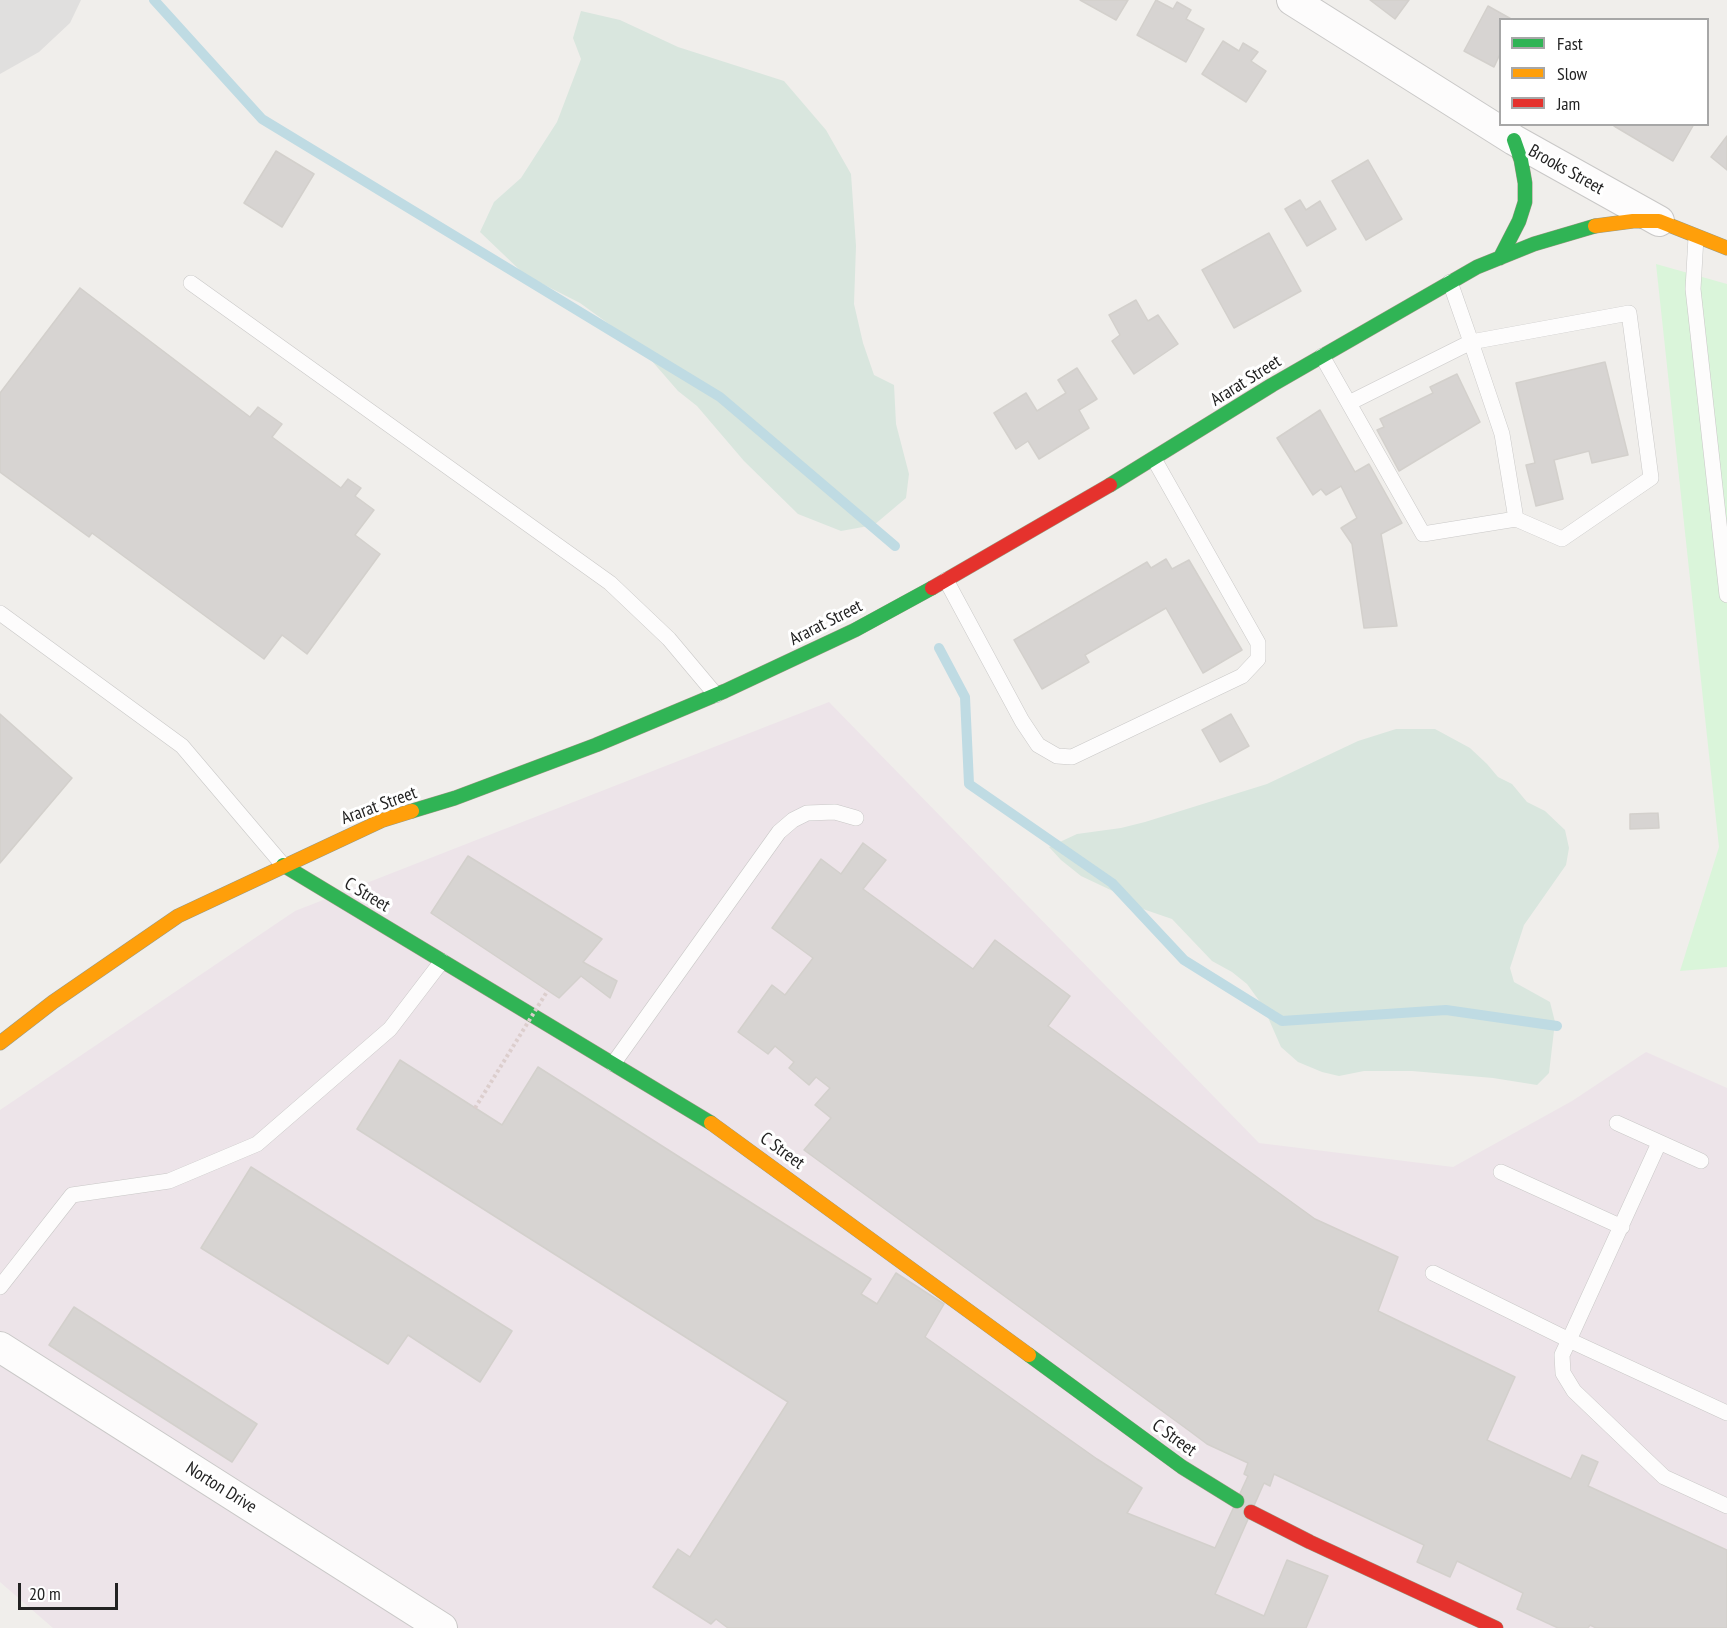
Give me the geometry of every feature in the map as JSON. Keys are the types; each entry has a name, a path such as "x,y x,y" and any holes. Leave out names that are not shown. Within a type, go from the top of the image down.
{"main road":[{"path":"1500,258 1519,221 1525,202 1525,183 1521,160 1514,140"},
{"name":"Brooks Street","path":"1659,221 1727,248"},
{"name":"Ararat Street","path":"0,1044 53,1002 178,916 283,865 383,820 455,798 542,766 716,695 828,643 946,580 1071,509 1322,356 1477,267 1534,244 1602,224 1659,221"},
{"name":"C Street","path":"283,865 726,1132 1182,1467 1237,1500"},
{"path":"1251,1512 1310,1542 1496,1628"}],"street":[{"name":"Brooks Street","path":"1292,0 1514,140 1659,221"},
{"name":"Norton Drive","path":"0,1347 442,1628"}],"lane":[{"path":"1696,237 1693,289 1727,595"},
{"path":"1450,282 1502,434 1516,519"},
{"path":"191,283 610,583 669,639 716,695"},
{"path":"1322,356 1423,534 1516,519 1562,539 1651,478 1629,313 1471,342 1349,403"},
{"path":"946,580 1022,721 1038,745 1057,756 1072,757 1242,676 1258,658 1258,643 1154,459"},
{"path":"0,613 182,746 283,865"},
{"path":"613,1064 779,832 793,820 807,813 836,812 856,818"},
{"path":"0,1287 72,1195 169,1181 257,1144 390,1029 442,961"},
{"path":"1617,1123 1701,1161"},
{"path":"1659,1143 1562,1355 1563,1373 1574,1391 1664,1477 1727,1506"},
{"path":"1501,1172 1622,1227"},
{"path":"1433,1273 1569,1340 1727,1413"}],"path":[{"path":"475,1108 548,990"}],"shaded area":[{"path":"0,0 81,0 70,23 39,52 0,74"},
{"path":"581,11 620,20 678,47 784,81 826,130 851,174 856,246 854,304 863,343 874,375 894,385 896,424 909,474 906,498 874,525 841,531 798,514 744,461 697,406 678,391 638,345 580,303 525,275 480,232 494,202 521,178 557,122 581,59 573,38"},
{"path":"829,702 1259,1143 1453,1167 1572,1101 1646,1052 1727,1088 1727,1628 53,1628 0,1582 0,1110 295,911"},
{"path":"1396,729 1435,729 1470,748 1498,777 1512,784 1527,802 1545,811 1565,830 1569,848 1566,865 1524,925 1510,968 1514,982 1550,1002 1555,1022 1549,1073 1537,1085 1493,1078 1412,1071 1364,1071 1339,1076 1298,1062 1281,1047 1263,1006 1247,984 1212,961 1172,919 1137,907 1117,893 1081,876 1049,847 1077,834 1145,822 1267,784 1358,741"}],"green space":[{"path":"1656,264 1727,284 1727,967 1680,971 1719,847"}],"building":[{"path":"1080,0 1128,0 1116,20"},
{"path":"1156,0 1173,9 1177,2 1191,10 1186,19 1204,29 1186,62 1137,35"},
{"path":"1370,0 1409,0 1395,19"},
{"path":"1488,6 1509,18 1499,18 1499,56 1494,67 1464,51"},
{"path":"1223,41 1239,51 1243,43 1258,52 1251,61 1266,71 1246,102 1202,74"},
{"path":"1614,126 1693,126 1673,161"},
{"path":"1727,136 1727,170 1711,157"},
{"path":"276,151 314,174 282,227 244,203"},
{"path":"1368,160 1402,219 1366,240 1332,181"},
{"path":"1300,200 1306,210 1320,201 1336,229 1307,246 1285,209"},
{"path":"1269,233 1301,291 1234,328 1202,270"},
{"path":"80,288 250,417 258,407 282,424 272,437 341,488 348,479 361,488 355,496 374,510 355,535 380,554 307,654 282,635 264,659 92,533 89,537 0,472 0,393"},
{"path":"1136,300 1148,321 1158,315 1178,344 1134,374 1112,341 1120,335 1109,315"},
{"path":"1605,362 1628,455 1592,463 1589,451 1554,460 1563,499 1536,506 1526,465 1535,463 1516,383"},
{"path":"1077,368 1097,399 1079,410 1089,428 1039,459 1028,441 1016,449 994,413 1026,393 1037,411 1066,393 1058,380"},
{"path":"1457,374 1480,422 1399,471 1377,430 1384,427 1380,419 1433,393 1430,387"},
{"path":"1320,410 1355,472 1369,464 1402,523 1381,534 1397,626 1364,628 1352,544 1341,528 1357,518 1341,486 1326,495 1321,489 1313,495 1277,438"},
{"path":"1166,559 1172,569 1189,560 1242,650 1203,673 1166,608 1085,655 1089,662 1042,689 1014,640 1147,562 1151,568"},
{"path":"0,714 72,778 0,863"},
{"path":"1231,714 1249,746 1220,762 1202,730"},
{"path":"1658,813 1659,828 1630,829 1630,814"},
{"path":"863,843 886,860 863,889 973,969 995,940 1070,996 1048,1026 1315,1219 1398,1257 1378,1311 1515,1377 1487,1440 1571,1479 1582,1455 1598,1462 1588,1486 1727,1550 1727,1628 1596,1628 1590,1625 1588,1628 1558,1628 1517,1609 1523,1593 1457,1561 1450,1577 1417,1562 1424,1545 1274,1474 1270,1486 1264,1483 1215,1594 1264,1616 1287,1560 1328,1576 1306,1628 728,1628 716,1619 711,1624 653,1587 678,1549 690,1557 788,1402 357,1129 400,1060 502,1125 538,1067 871,1279 861,1294 877,1304 896,1273 944,1304 925,1337 1097,1459 1142,1488 1127,1513 1215,1548 1248,1476 1244,1474 1248,1463 1207,1444 804,1150 831,1118 815,1105 830,1088 816,1077 809,1085 789,1068 794,1062 775,1046 768,1054 738,1032 772,985 785,995 813,958 772,928 821,859 841,874"},
{"path":"468,856 602,939 583,962 617,981 610,998 581,976 559,998 431,913"},
{"path":"251,1167 512,1331 480,1382 408,1335 388,1364 201,1248"},
{"path":"74,1307 257,1424 232,1462 49,1345"}],"waterway":[{"path":"154,0 262,119 720,397 895,546"},
{"path":"939,648 965,697 969,784 1112,883 1184,960 1282,1021 1446,1010 1557,1026"}],"traffic: fast":[{"path":"1500,258 1519,221 1525,202 1525,183 1521,160 1514,140"},
{"path":"1110,485 1272,385 1477,267 1534,244 1595,226"},
{"path":"412,811 455,798 596,745 725,691 855,630 932,588"},
{"path":"283,865 711,1123"},
{"path":"1029,1355 1182,1467 1237,1501"}],"traffic: slow":[{"path":"1595,226 1633,221 1659,221 1727,248"},
{"path":"0,1043 53,1002 178,916 383,820 412,811"},
{"path":"711,1123 1029,1355"}],"traffic: jam":[{"path":"932,588 1110,485"},
{"path":"1251,1512 1310,1542 1496,1628"}]}
